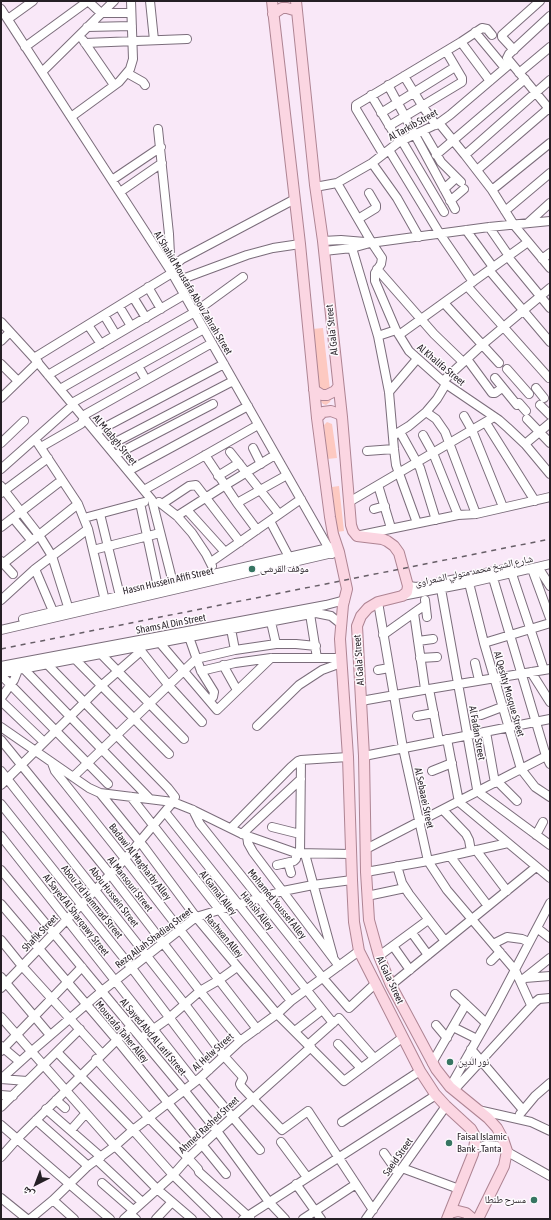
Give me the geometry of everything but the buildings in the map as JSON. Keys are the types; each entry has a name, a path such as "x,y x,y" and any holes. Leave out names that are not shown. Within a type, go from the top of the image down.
{"main road":[{"name":"Al Gala' Street","path":"272,1 300,244 317,418 335,550 347,589 343,605 341,624 342,663 348,757 354,922 359,951 420,1071 436,1095 471,1129 475,1136 474,1148"},
{"name":"Al Gala' Street","path":"296,6 315,187 323,241 342,417 350,525 353,532 357,536"},
{"path":"273,14 282,8 296,6"},
{"path":"314,390 322,395 326,395 331,394 338,386"},
{"path":"317,418 323,412 327,411 336,412 342,417"},
{"path":"357,536 382,539 394,546 399,553 408,586 407,592 402,596"},
{"name":"Al Gala' Street","path":"402,596 378,602 364,611 359,621 357,632 364,756 367,896 370,926 379,956 391,985 432,1063 440,1076 452,1089 488,1118 497,1128 503,1139 507,1152"},
{"path":"342,663 350,672 359,668"},
{"path":"344,692 348,689 354,688 361,697"},
{"path":"413,1027 404,1039 414,1041 420,1040"},
{"path":"449,1216 474,1148"},
{"path":"478,1219 504,1166 507,1152"},
{"path":"449,1216 458,1211 466,1213 473,1219"}],"street":[{"path":"8,19 33,1"},
{"path":"25,47 88,1 101,13 131,13"},
{"path":"42,72 114,1"},
{"path":"71,117 114,85 127,73 132,64 132,26 130,1"},
{"path":"150,1 154,40"},
{"path":"514,50 502,37 502,35 540,1"},
{"name":"Al Shahid Moustafa Abou Zahrah Street","path":"1,9 177,281 275,455 301,499 335,550"},
{"name":"Al Tarkib Street","path":"315,187 337,183 372,163 400,142 450,116 508,64 508,55 550,16"},
{"path":"87,27 132,26"},
{"path":"492,35 487,29 482,28 358,103 356,107 440,234 470,284 503,327 549,378"},
{"path":"475,32 522,76 549,109 477,170"},
{"path":"80,35 114,85"},
{"path":"85,43 187,39"},
{"path":"460,42 490,81"},
{"path":"436,155 522,76 550,46"},
{"path":"389,126 423,107 462,82 462,78 446,51"},
{"path":"381,113 455,66"},
{"path":"127,73 143,82 145,86"},
{"path":"404,76 423,107 453,140 477,170 492,190 514,225 550,268"},
{"path":"465,155 550,80"},
{"path":"388,85 455,209"},
{"path":"371,95 444,212"},
{"path":"158,129 170,234 170,270"},
{"path":"423,131 436,155 460,183"},
{"path":"492,190 550,142"},
{"path":"112,180 161,147"},
{"path":"120,192 162,163"},
{"path":"372,163 397,198 419,237"},
{"path":"438,178 448,169"},
{"path":"505,211 550,173"},
{"path":"337,183 371,243"},
{"path":"444,189 460,183"},
{"path":"450,201 460,183"},
{"path":"358,219 376,208 376,205 369,193"},
{"path":"2,395 18,381 36,360 88,324 148,287 182,260 294,199"},
{"path":"528,223 550,203"},
{"path":"324,251 466,230 550,221"},
{"path":"489,227 509,256 550,308"},
{"path":"466,230 491,269 522,311 550,342"},
{"path":"323,241 341,240 371,243"},
{"path":"378,336 397,333 421,319 528,242"},
{"name":"Al Khalifa Street","path":"371,243 382,258 382,261 375,273 375,281 397,333 409,351 444,383 494,417 525,444 550,474"},
{"path":"177,281 247,255 273,248 300,244"},
{"path":"352,248 378,336 396,434 394,449 399,473 417,523"},
{"path":"542,259 550,253"},
{"path":"377,269 421,319 465,361 492,393 495,393 502,388"},
{"path":"60,389 194,312 243,277"},
{"path":"148,287 161,309"},
{"path":"396,434 409,426 426,412 437,399 444,383 465,361 550,288"},
{"path":"48,375 184,295"},
{"path":"133,297 146,318"},
{"path":"444,303 499,363"},
{"path":"119,306 131,326"},
{"path":"104,315 116,335"},
{"name":"Al Mdabgh Street","path":"1,322 36,360 152,500 174,587"},
{"path":"88,324 101,344"},
{"path":"30,450 73,404 204,329"},
{"path":"1,341 10,332"},
{"path":"1,469 38,443 81,424 86,414 212,343"},
{"path":"389,392 417,359"},
{"path":"1,364 18,381"},
{"path":"96,432 224,364"},
{"path":"138,366 146,380"},
{"path":"507,369 529,394"},
{"path":"494,378 518,404 550,443"},
{"path":"108,446 233,381"},
{"path":"536,388 550,415"},
{"path":"115,455 213,404"},
{"path":"128,471 248,406"},
{"path":"426,412 440,423 445,432 476,514"},
{"path":"464,416 472,430 503,507"},
{"path":"349,502 494,417"},
{"path":"3,438 24,421"},
{"path":"486,423 535,500"},
{"path":"525,444 550,423"},
{"path":"144,490 258,425"},
{"path":"396,434 417,462 436,520"},
{"path":"423,435 433,453 458,515"},
{"path":"38,443 78,504 84,518 106,603"},
{"path":"253,448 261,464"},
{"path":"367,451 394,449"},
{"path":"230,452 279,514"},
{"path":"177,516 275,455"},
{"path":"205,456 224,486 257,530"},
{"path":"48,458 2,490 39,535 52,556 70,611"},
{"path":"218,476 239,463"},
{"path":"237,503 287,475"},
{"path":"1,527 62,480"},
{"path":"162,504 191,485 197,486 240,542"},
{"path":"378,485 391,528"},
{"path":"357,536 458,515 476,514 550,497"},
{"path":"211,562 301,499"},
{"path":"84,518 152,500 162,504 177,516 192,533 211,562 215,577"},
{"path":"13,574 2,562 32,541 78,504"},
{"path":"140,504 158,587"},
{"path":"374,509 384,506"},
{"path":"187,510 202,529 225,552"},
{"path":"100,514 121,599"},
{"path":"13,518 32,541"},
{"path":"270,521 289,557"},
{"path":"1,599 35,569 88,529"},
{"path":"93,550 160,533"},
{"name":"Hassn Hussein Afifi Street","path":"215,577 289,557 335,550"},
{"name":"Hassn Hussein Afifi Street","path":"1,630 70,611 335,550"},
{"name":"شارع الشيخ محمد متولي الشعراوى","path":"408,586 416,588 550,559"},
{"name":"شارع الشيخ محمد متولي الشعراوى","path":"402,596 424,593 512,574 550,564"},
{"path":"535,568 550,586"},
{"path":"535,568 550,618"},
{"path":"35,569 54,615"},
{"path":"361,697 394,695 548,669 531,629 512,574"},
{"path":"493,578 550,764"},
{"name":"Al Qeshty Mosque Street","path":"469,583 484,644 521,769 530,782 549,795"},
{"name":"Hassn Hussein Afifi Street","path":"121,599 158,587 174,587"},
{"name":"Al Fadan Street","path":"441,589 478,791"},
{"path":"424,593 427,617"},
{"name":"Shams Al Din Street","path":"1,674 101,654 345,600"},
{"name":"Al Sebaaei Street","path":"378,602 403,748 428,861 447,890 523,979 531,1005"},
{"path":"383,635 426,604"},
{"path":"414,613 420,658 427,689 452,763 459,802 550,878"},
{"path":"310,614 318,658"},
{"name":"Shams Al Din Street","path":"1,666 160,643 310,614 326,614 341,624"},
{"name":"Hassn Hussein Afifi Street","path":"1,625 54,615"},
{"path":"271,622 276,644"},
{"path":"484,644 550,623"},
{"path":"231,629 235,650"},
{"path":"189,637 201,671 214,692 213,696 208,700"},
{"path":"418,641 433,639"},
{"path":"160,643 217,710 271,658"},
{"path":"73,777 196,659 235,650 276,644 316,646"},
{"path":"4,782 34,751 118,671 138,646 168,686 202,722"},
{"path":"101,654 184,739"},
{"path":"420,658 437,657"},
{"path":"201,671 223,665 271,658 318,658 342,663"},
{"path":"75,659 169,754"},
{"path":"257,726 299,685 322,670 342,663"},
{"path":"475,663 479,680"},
{"path":"47,664 172,792 175,797 173,802"},
{"path":"223,665 237,690"},
{"path":"378,670 389,668"},
{"path":"44,742 1,700 21,669 71,717 150,799"},
{"path":"531,672 550,702"},
{"path":"1,674 10,685 108,784"},
{"path":"481,715 502,707"},
{"path":"417,716 434,713"},
{"path":"364,756 550,719"},
{"path":"2,731 89,788 100,793 173,802 244,835 300,854 351,854"},
{"path":"486,732 496,782 517,801"},
{"name":"Al Mansouri Street","path":"1,740 110,874 162,943 240,1041"},
{"path":"366,849 419,823 548,755"},
{"path":"230,828 293,765 301,760 348,757"},
{"path":"301,760 300,854 313,885 336,963"},
{"name":"Badawi Al Magharby Alley","path":"52,763 54,771 125,859 257,1029"},
{"path":"432,771 452,763"},
{"name":"Abou Hussein Street","path":"1,771 4,782 95,890 224,1056 242,1076 243,1080 240,1084 253,1098"},
{"path":"244,835 301,779"},
{"path":"478,791 550,845"},
{"name":"Rashwan Alley","path":"100,793 196,916 277,1014 344,1081 362,1068"},
{"name":"Al Gamal Alley","path":"131,797 218,910 291,1001"},
{"name":"Shafik Street","path":"3,983 22,966 125,859 173,802"},
{"name":"Abou Zid Hammad Street","path":"1,804 81,904 209,1070"},
{"name":"Mohamed Youssef Alley","path":"193,810 200,824 323,978 349,1008 376,983"},
{"path":"443,810 466,834 473,851 507,891"},
{"name":"Hanish Alley","path":"165,812 322,1010 335,1020 374,1058"},
{"path":"536,835 543,822"},
{"path":"272,827 300,834"},
{"path":"244,835 253,852 336,963"},
{"name":"Al Sayed Al Sharqawy Street","path":"1,836 153,1029 260,1150"},
{"path":"366,872 428,861 508,843"},
{"path":"277,865 295,860 300,854"},
{"path":"450,856 488,906"},
{"path":"288,863 291,873"},
{"path":"397,866 405,888 445,941"},
{"path":"391,985 536,866"},
{"name":"Al Sayed Abd Al Latif Street","path":"1,870 184,1090 216,1130 269,1202 285,1219"},
{"name":"Rezq Allah Shadiaq Street","path":"2,1077 86,1004 196,916 313,885 352,880"},
{"path":"367,896 405,888"},
{"path":"452,1089 471,1049 550,903"},
{"name":"Moustafa Taher Alley","path":"1,904 116,1039 226,1174"},
{"path":"379,956 428,920"},
{"path":"537,928 550,938"},
{"path":"412,933 428,955"},
{"path":"493,944 499,940 515,937 529,942"},
{"path":"1,940 22,966 80,1029 99,1057 149,1118 198,1169 198,1172 247,1218 296,1184 436,1095"},
{"path":"393,946 410,970"},
{"name":"Al Helw Street","path":"28,1219 53,1200 88,1166 116,1146 133,1130 209,1070 234,1049 240,1041 323,978 336,963 359,951"},
{"path":"491,961 500,952"},
{"path":"523,979 550,958"},
{"path":"20,1062 2,1048 82,967"},
{"path":"141,1038 169,1018 184,1003 200,991 238,967"},
{"path":"523,979 550,976"},
{"path":"3,983 50,1035"},
{"path":"455,994 486,1023"},
{"path":"452,1089 480,1061 531,1005 539,999 550,998"},
{"path":"432,1063 466,1004"},
{"path":"295,1032 322,1010"},
{"path":"1,1017 116,1146 157,1189 192,1219"},
{"name":"Ahmed Rashed Street","path":"131,1216 142,1202 173,1174 216,1130 253,1098 335,1020"},
{"path":"436,1025 447,1038"},
{"path":"1,1157 46,1109 131,1026"},
{"path":"453,1027 477,1039"},
{"path":"1,1107 80,1029"},
{"path":"338,1044 362,1068 374,1058 404,1039"},
{"path":"471,1049 523,1110"},
{"path":"57,1052 218,1219"},
{"path":"342,1122 420,1071"},
{"path":"2,1077 27,1082"},
{"path":"516,1119 535,1096 550,1082"},
{"path":"1,1095 13,1096"},
{"path":"253,1098 282,1130 308,1111 372,1210"},
{"path":"56,1100 65,1108"},
{"name":"Saeid Street","path":"366,1219 446,1106"},
{"path":"46,1109 71,1130 142,1202"},
{"path":"477,1110 531,1122 550,1131"},
{"path":"71,1130 86,1113"},
{"path":"36,1120 88,1166"},
{"path":"1,1125 110,1219"},
{"path":"281,1142 307,1178"},
{"path":"474,1148 480,1146 497,1146 550,1176"},
{"path":"384,1153 400,1171 460,1189"},
{"path":"102,1183 131,1216"},
{"path":"296,1184 321,1219"},
{"path":"303,1219 356,1184"},
{"path":"1,1198 28,1219"},
{"path":"53,1200 74,1219"},
{"path":"161,1217 172,1202"}],"shaded area":[{"path":"323,328 331,399 326,405 320,400 312,329"},
{"path":"327,422 332,424 337,458 327,459 324,425"},
{"path":"339,486 344,531 337,532 332,487"}],"railway":[{"path":"1,649 550,539"}],"place":[{"name":"موقف القرشى","path":"252,569"},
{"name":"نور الدين","path":"450,1062"},
{"name":"Faisal Islamic Bank - Tanta","path":"449,1143"},
{"name":"مسرح طنطا","path":"534,1200"}]}
